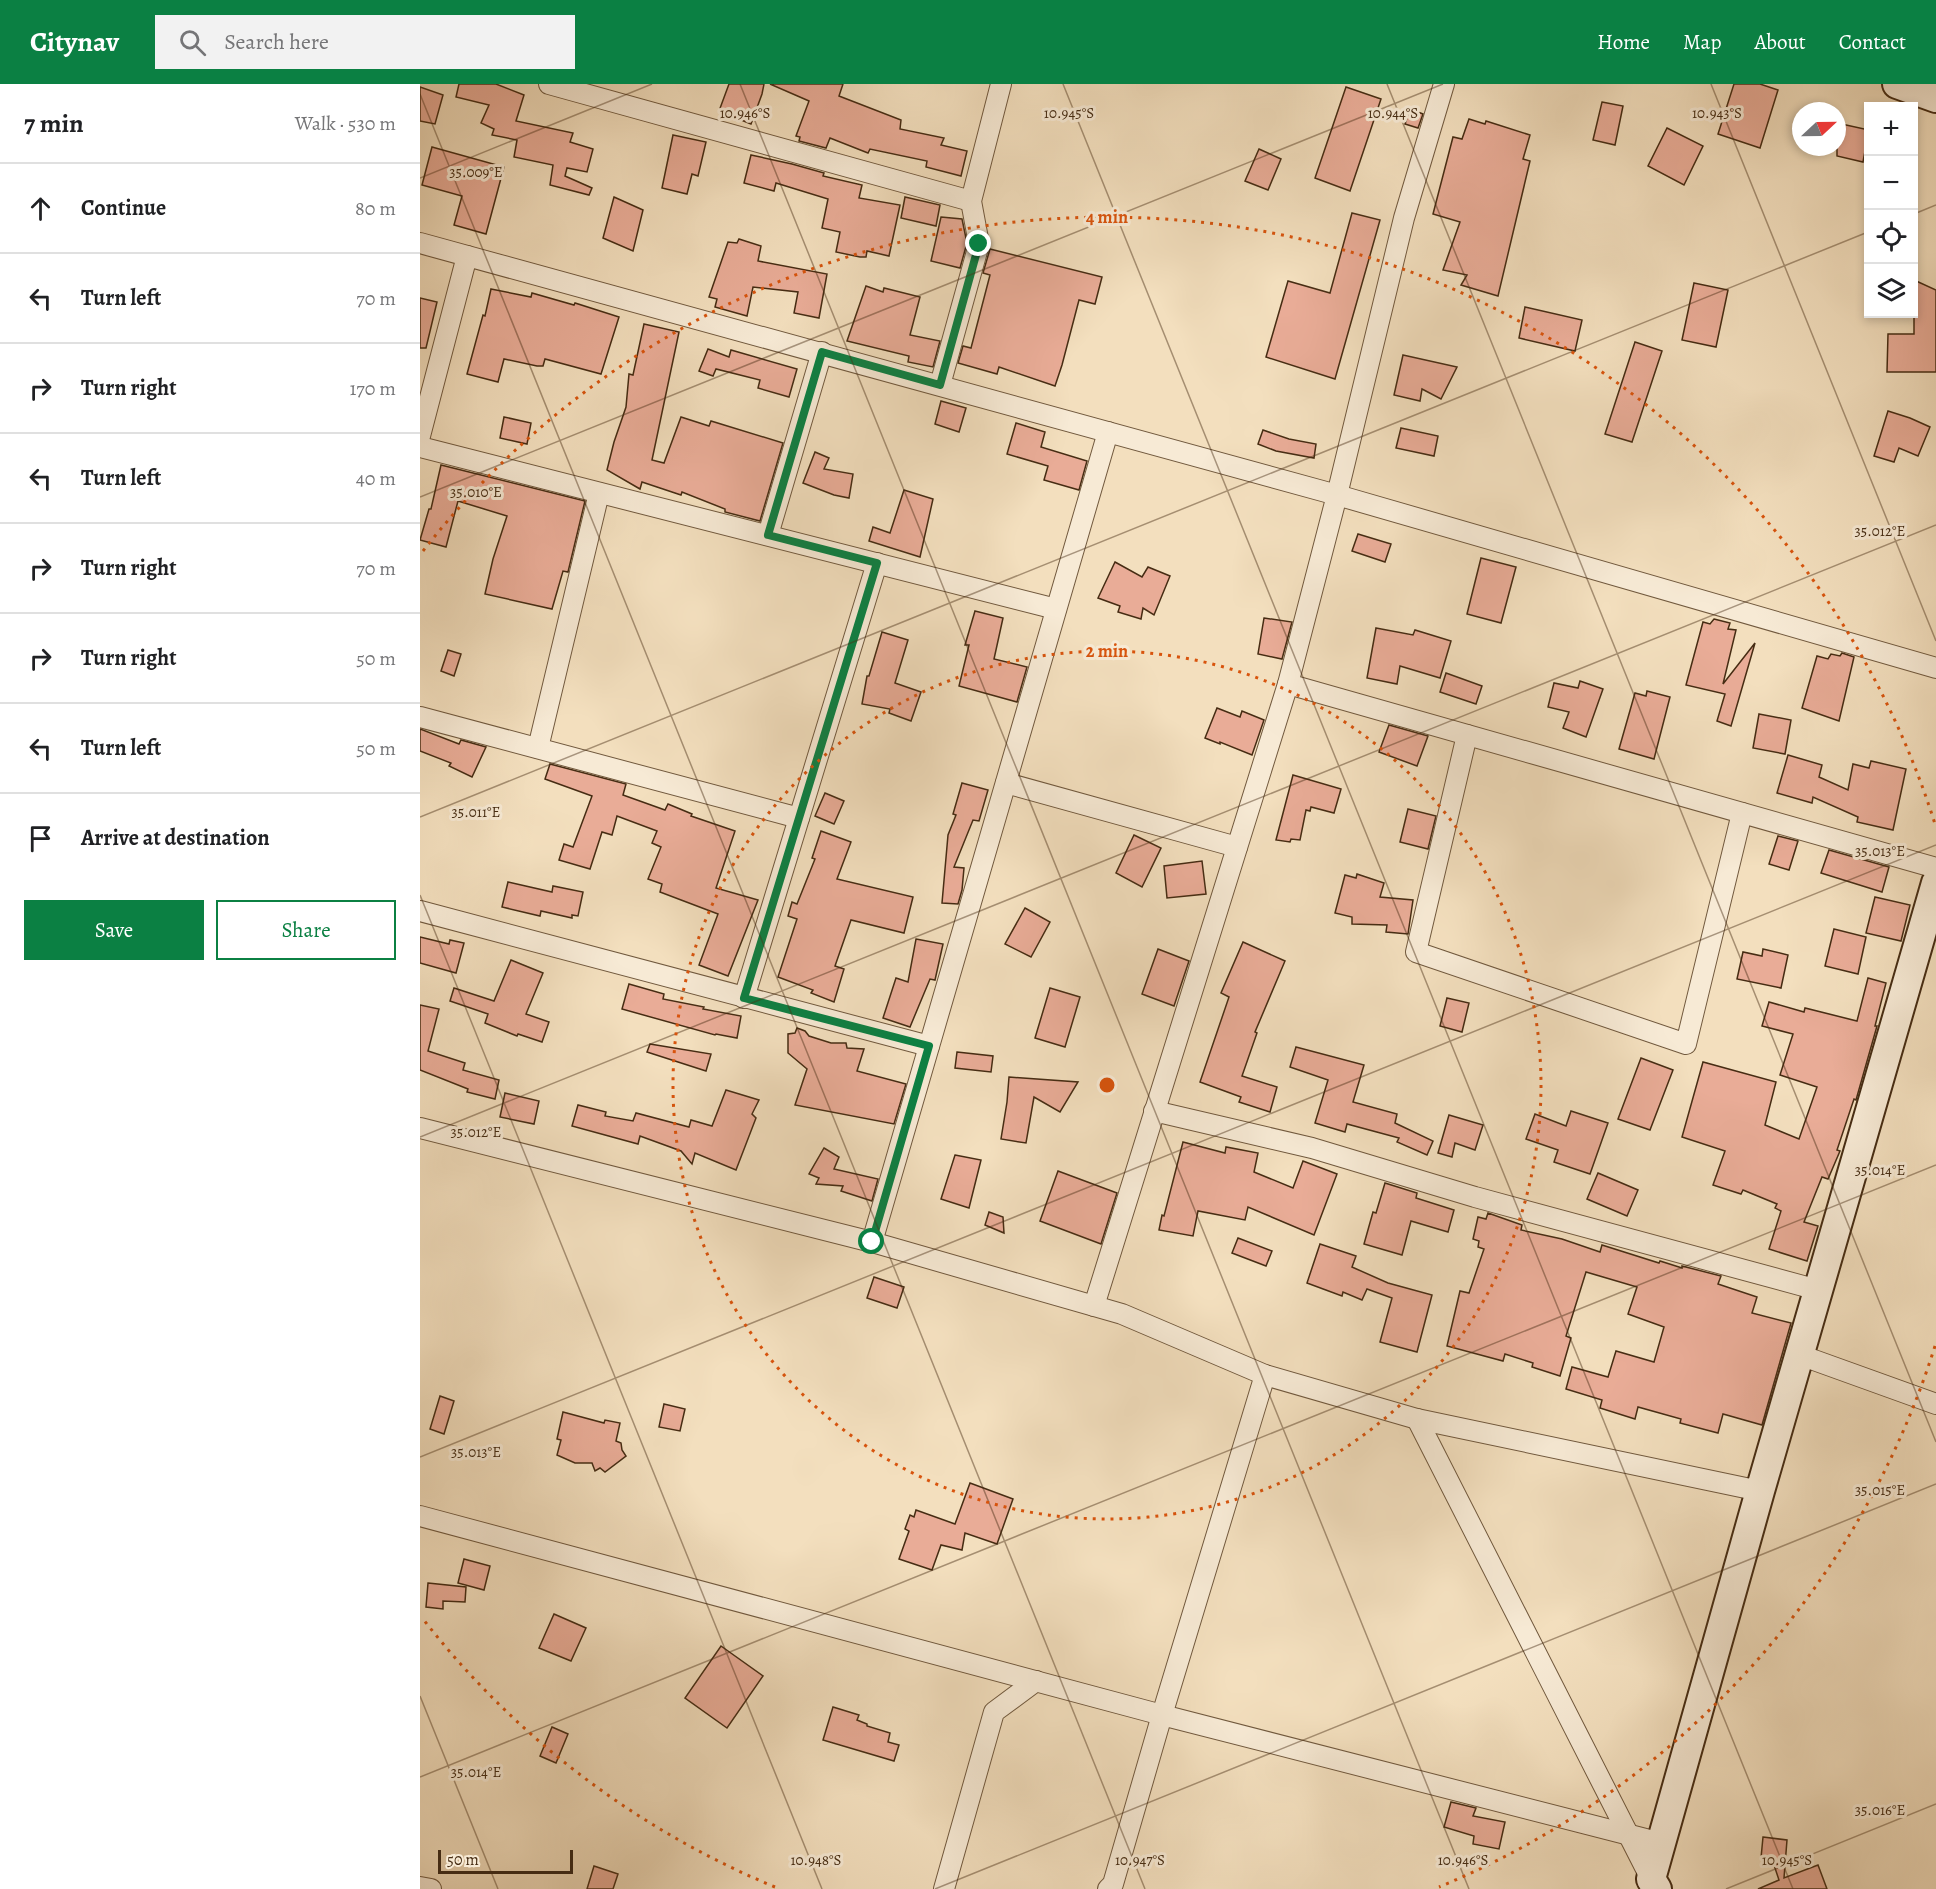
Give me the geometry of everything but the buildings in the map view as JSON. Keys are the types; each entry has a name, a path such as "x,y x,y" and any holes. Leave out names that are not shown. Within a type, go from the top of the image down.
{"street":[{"path":"549,84 971,201"},
{"path":"940,385 979,244 971,201 1001,84"},
{"path":"1094,1305 1288,684 1337,495 1404,218 1444,84"},
{"path":"1897,84 1936,98"},
{"path":"420,243 1337,495 1936,668"},
{"path":"420,436 467,256"},
{"path":"768,535 822,352"},
{"path":"872,1242 1108,432"},
{"path":"420,447 1056,609"},
{"path":"538,748 599,493"},
{"path":"744,998 877,563"},
{"path":"1288,684 1936,868"},
{"path":"420,717 799,818"},
{"path":"1467,735 1416,952 1686,1044 1742,813"},
{"path":"1006,783 1237,847"},
{"path":"1650,1886 1760,1491 1936,884"},
{"path":"420,911 929,1046"},
{"path":"1154,1111 1311,1148 1475,1197 1818,1290"},
{"path":"420,1128 872,1242 1094,1305 1122,1314 1265,1375 1417,1419 1760,1491"},
{"path":"1800,1355 1936,1404"},
{"path":"1108,1889 1113,1884 1265,1375"},
{"path":"1417,1419 1628,1834 1650,1886"},
{"path":"420,1516 1162,1715 1661,1843"},
{"path":"944,1889 994,1712 1036,1681"},
{"path":"420,1887 431,1889"}],"route":[{"path":"872,1242 929,1046 744,998 877,563 768,535 822,352 940,385 979,244"}]}
